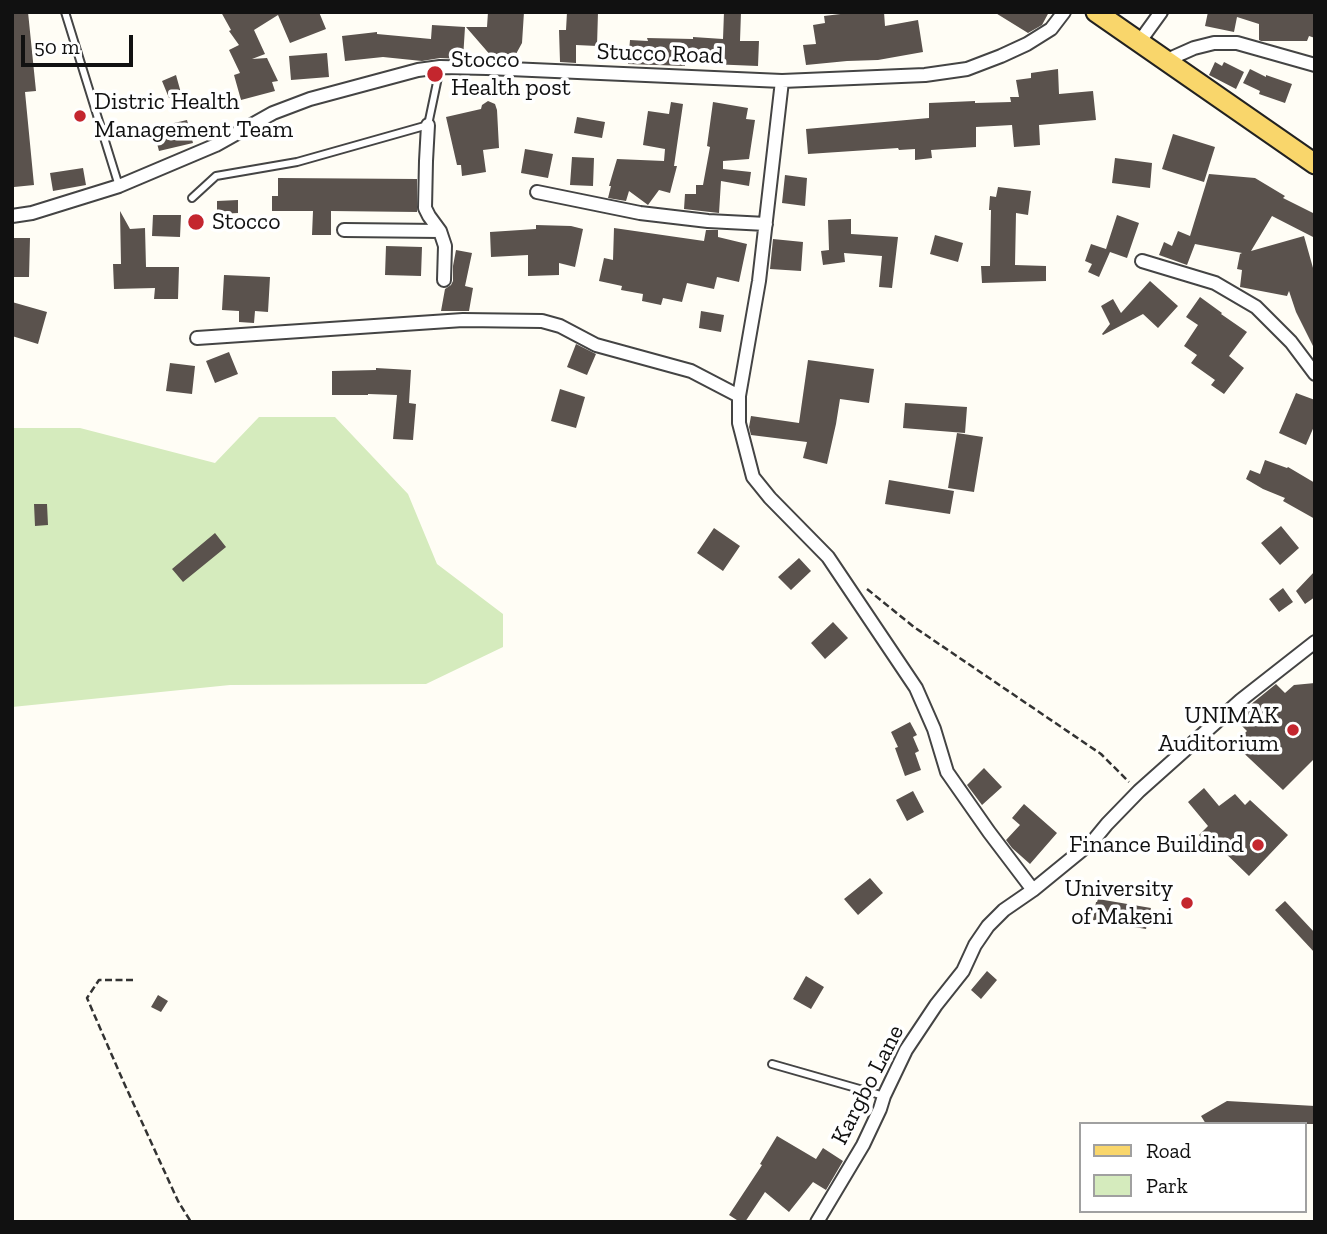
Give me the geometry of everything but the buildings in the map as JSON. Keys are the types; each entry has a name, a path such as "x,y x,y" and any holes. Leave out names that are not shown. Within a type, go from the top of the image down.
{"main road":[{"path":"1096,12 1315,164"}],"street":[{"name":"Stucco Road","path":"12,216 32,214 119,186 216,145 273,113 310,99 418,70 440,67 782,80 925,75 967,69 1001,56 1051,29 1065,12"},
{"path":"1140,41 1161,12"},
{"path":"1167,60 1214,43 1237,43 1315,65"},
{"path":"782,80 759,281 739,396 739,423 753,477 828,557 916,688 934,729 947,772 1033,890 1093,841 1139,791 1241,700 1315,642"},
{"path":"428,125 425,208 440,230 445,246 444,281"},
{"path":"537,192 640,213 766,224"},
{"path":"344,230 440,230"},
{"path":"1142,261 1215,283 1256,307 1291,342 1315,374"},
{"path":"197,338 463,320 542,321 560,326 596,345 691,371 739,396"},
{"name":"Kargbo Lane","path":"817,1222 863,1145 906,1050 963,971 975,945 988,926 1004,910 1033,890"}],"lane":[{"path":"65,12 119,186"},
{"path":"192,198 216,176 297,162 428,125 440,67"},
{"path":"772,1064 884,1096"}],"path":[{"path":"860,583 914,627 1101,754 1139,791"},
{"path":"133,980 99,980 88,998 178,1201 191,1222"}],"green space":[{"path":"259,417 335,417 408,494 437,564 503,614 503,647 426,684 230,685 12,707 12,428 80,428 215,463"}],"place":[{"name":"Stocco Health post","path":"435,74"},
{"name":"Distric Health Management Team","path":"80,116"},
{"name":"Stocco","path":"196,222"},
{"name":"UNIMAK Auditorium","path":"1293,730"},
{"name":"Finance Buildind","path":"1258,845"},
{"name":"University of Makeni","path":"1187,903"}]}
